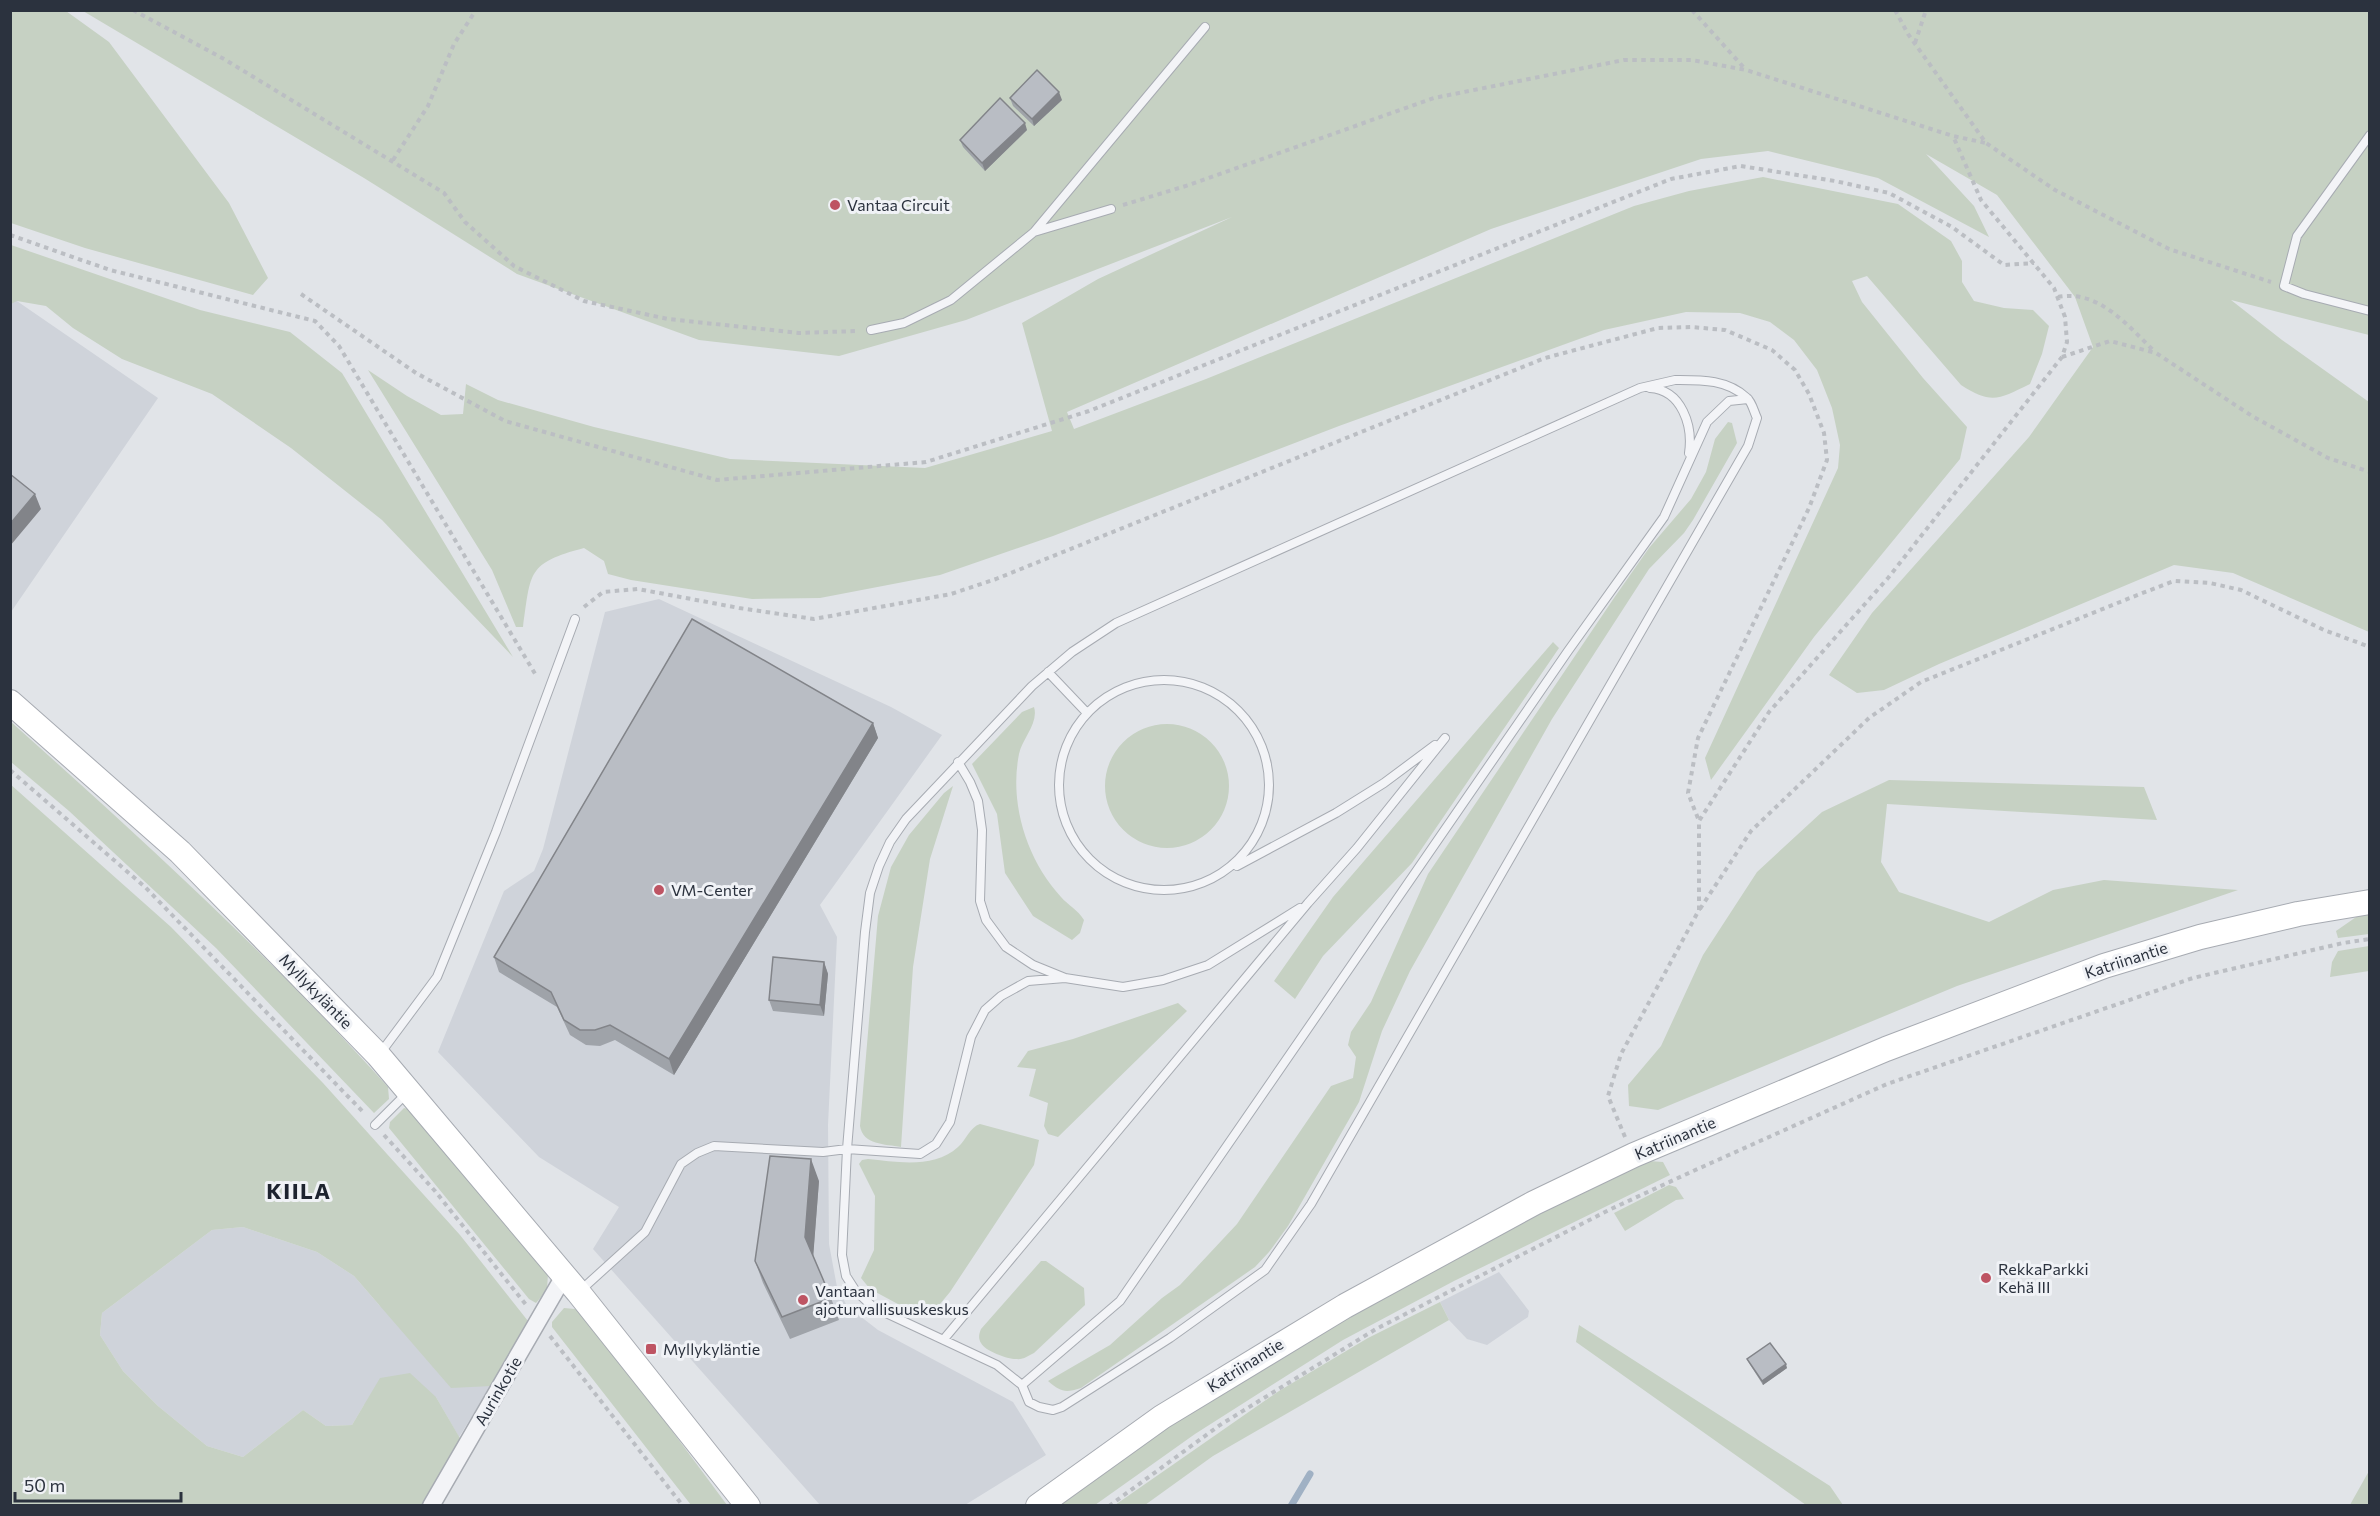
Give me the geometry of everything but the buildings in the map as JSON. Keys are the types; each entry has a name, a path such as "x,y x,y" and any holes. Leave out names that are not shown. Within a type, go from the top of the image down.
{"main road":[{"name":"Myllykyläntie","path":"10,702 180,852 378,1055 571,1284 748,1506"},
{"name":"Katriinantie","path":"1038,1506 1162,1417 1345,1306 1534,1203 1634,1155 1897,1045 2104,966 2200,937 2298,914 2370,902"}],"street":[{"name":"Aurinkotie","path":"431,1506 571,1284"}],"lane":[{"path":"871,330 904,323 951,300 1034,232 1205,27"},
{"path":"2370,135 2297,236 2284,286 2304,294 2370,311"},
{"path":"1034,232 1112,208"},
{"path":"1675,380 1706,380 1730,386 1748,399 1757,418 1748,446 1311,1204 1265,1270 1170,1338 1062,1407 1053,1410 1038,1407 1029,1402 1022,1384 997,1365 873,1306 855,1290 846,1276 842,1255 847,1149 870,893 890,842 906,819 1032,686 1072,652 1116,623 1187,589 1640,388 1675,380"},
{"path":"1640,388 1660,389 1682,406 1691,436 1687,464"},
{"path":"1022,1384 1120,1301 1568,651 1664,516 1707,422 1719,408 1730,401 1748,399"},
{"path":"378,1055 437,977 496,832 575,619"},
{"path":"1048,672 1087,713"},
{"path":"944,1339 1308,903 1357,848 1445,738 1384,783 1336,813 1219,876 1196,886 1171,891 1146,889 1122,882 1101,869 1083,852 1069,831 1061,807 1059,782 1063,757 1072,734 1087,713 1108,696 1133,684 1161,680 1188,682 1214,692 1236,708 1254,730 1265,755 1270,782 1267,810 1257,836 1240,858 1219,876"},
{"path":"958,762 978,801 982,830 980,901 986,920 1006,947 1033,965 1065,978 1123,987 1163,981 1208,964 1308,903"},
{"path":"571,1284 645,1232 681,1164 697,1153 714,1146 823,1152 847,1149 920,1154 936,1144 950,1122 971,1037 985,1010 1001,996 1028,981 1065,978"},
{"path":"375,1125 409,1091"}],"path":[{"path":"134,10 224,59 393,160 444,193 465,222 514,266 584,301 668,319 775,331 799,333 871,330"},
{"path":"393,160 428,106 454,44 476,10"},
{"path":"1692,10 1746,70"},
{"path":"1895,10 1915,43 1986,142 2055,190 2169,249 2284,286"},
{"path":"1915,43 1926,10"},
{"path":"1112,208 1189,185 1434,98 1624,60 1692,60 1746,70 1953,136 1986,142"},
{"path":"1700,910 1699,821 1769,712 1888,578 2062,357 2067,342 2065,318 2054,288 1982,200 1953,136"},
{"path":"301,294 416,373 505,421 717,480 926,462 1089,411 1671,179 1741,166 1835,181 1889,193 1952,227 2004,265 2034,262"},
{"path":"10,235 110,270 315,321 339,346 547,694"},
{"path":"2058,297 2088,298 2114,313 2156,353 2252,416 2328,458 2370,472"},
{"path":"2062,357 2110,341 2156,353"},
{"path":"1634,1155 1618,1124 1608,1096 1621,1054 1700,910 1751,831 1869,718 1921,682 2174,581 2210,583 2241,590 2324,630 2370,648"},
{"path":"1109,1506 1220,1425 1376,1329 1611,1209 1702,1167 1887,1084 2193,978 2343,943 2370,939"}],"shaded area":[{"path":"11,297 158,398 11,612"},
{"path":"659,599 891,707 942,735 820,905 837,937 828,1125 829,1244 837,1287 847,1306 878,1330 1013,1402 1046,1455 965,1505 820,1505 593,1249 619,1207 539,1157 438,1052 504,891 534,871 543,849 605,612"},
{"path":"243,1227 317,1252 354,1276 379,1305 491,1386 459,1437 436,1397 364,1405 352,1425 326,1426 303,1410 243,1457 207,1446 158,1406 123,1371 100,1335 102,1313 212,1230"},
{"path":"1499,1272 1529,1311 1528,1317 1487,1345 1467,1339 1449,1320 1440,1302"}],"green space":[{"path":"11,10 66,11 109,42 229,203 268,278 253,295 85,248 11,223"},
{"path":"83,11 2369,11 2369,335 2231,300 2282,340 2369,402 2369,632 2233,573 2174,565 1939,664 1884,690 1857,693 1829,675 1872,613 2029,437 2093,347 2075,297 1997,195 1926,154 1974,206 1989,237 1878,178 1768,151 1701,159 1491,229 1067,412 1074,429 1206,379 1634,206 1689,191 1763,177 1898,204 1951,241 1962,261 1962,282 1974,301 2004,308 2033,310 2049,326 2042,354 2030,384 1996,398 1981,395 1961,385 1867,276 1852,281 1862,302 1923,378 1967,427 1960,459 1814,637 1711,780 1705,758 1838,468 1840,445 1832,408 1817,370 1794,340 1770,322 1740,313 1686,312 1604,330 1339,426 1053,536 940,575 820,598 752,599 631,580 608,574 604,561 584,548 552,559 535,572 528,594 523,627 516,627 492,570 368,370 441,415 463,414 466,384 498,400 594,427 730,459 925,468 1052,431 1022,323 1098,279 1232,217 966,320 839,356 699,340 517,274 364,178"},
{"path":"11,245 200,310 290,332 342,373 513,657 382,520 291,448 212,394 122,359 73,328 46,306 17,301 11,304"},
{"path":"1728,422 1732,423 1737,443 1693,520 1684,533 1649,569 1552,719 1410,971 1382,1031 1359,1102 1288,1226 1255,1267 1081,1388 1063,1391 1056,1387 1048,1381 1110,1345 1162,1298 1180,1285 1237,1224 1331,1086 1353,1078 1356,1057 1348,1045 1351,1032 1371,1002 1428,874 1649,548 1691,499 1706,472 1715,439"},
{"path":"1553,642 1559,648 1412,863 1323,956 1295,999 1274,981 1333,897"},
{"path":"1034,707 1034,719 1019,754 1017,792 1019,811 1030,849 1039,866 1061,897 1084,920 1080,933 1072,940 1033,916 1005,873 997,814 972,764 1022,712"},
{"path":"10,721 108,809 251,944 388,1087 389,1099 374,1113 216,948 69,811 11,762"},
{"path":"1167,724 1191,728 1211,742 1225,762 1229,786 1225,810 1211,830 1191,844 1167,848 1143,844 1123,830 1109,810 1105,786 1109,762 1123,742 1143,728"},
{"path":"1889,780 2144,787 2157,820 1887,804 1881,862 1899,892 1989,922 2053,890 2104,880 2238,890 1957,986 1658,1110 1629,1106 1628,1085 1661,1046 1703,955 1757,872 1822,812"},
{"path":"10,784 171,927 323,1083 460,1235 528,1321 491,1386 451,1388 354,1276 317,1252 243,1227 212,1230 102,1313 100,1335 123,1371 158,1406 207,1446 243,1457 303,1410 326,1426 352,1425 380,1378 410,1373 436,1397 461,1440 422,1505 11,1505"},
{"path":"953,786 930,859 913,967 901,1147 882,1144 865,1137 860,1126 878,916 891,867 909,835 944,793"},
{"path":"2369,914 2369,934 2338,938 2336,931 2359,915"},
{"path":"2369,946 2369,971 2330,977 2332,962 2338,951"},
{"path":"1178,1003 1187,1011 1058,1137 1048,1134 1044,1126 1048,1103 1029,1096 1036,1069 1017,1067 1028,1051 1073,1039"},
{"path":"404,1108 412,1110 548,1273 547,1290 536,1303 529,1299 389,1128 390,1122"},
{"path":"980,1124 1039,1140 1034,1165 950,1292 930,1316 922,1317 870,1289 861,1278 874,1250 875,1196 859,1164 862,1160 868,1159 915,1162 938,1159 958,1147 973,1128"},
{"path":"1649,1161 1663,1162 1670,1175 1454,1281 1343,1340 1195,1434 1095,1505 1056,1506 1107,1467 1298,1344 1565,1199"},
{"path":"1669,1185 1676,1187 1684,1199 1676,1200 1625,1231 1614,1213"},
{"path":"1041,1261 1046,1261 1084,1288 1085,1305 1028,1356 1012,1359 991,1352 980,1341 981,1329"},
{"path":"1440,1302 1449,1320 1213,1456 1145,1505 1115,1505 1279,1391 1368,1338"},
{"path":"564,1308 575,1309 586,1315 727,1505 691,1505 552,1327 552,1322"},
{"path":"1579,1325 1830,1486 1843,1505 1806,1505 1576,1342"},
{"path":"2369,1471 2369,1505 2350,1505 2351,1503"}],"waterway":[{"path":"1291,1506 1310,1474"}],"place":[{"name":"Vantaa Circuit","path":"835,205"},
{"name":"VM-Center","path":"659,890"},
{"name":"RekkaParkki Kehä III","path":"1986,1278"},
{"name":"Vantaan ajoturvallisuuskeskus","path":"803,1300"},
{"name":"Myllykyläntie","path":"651,1349"}],"district":[{"name":"KIILA","path":"299,1191"}]}
